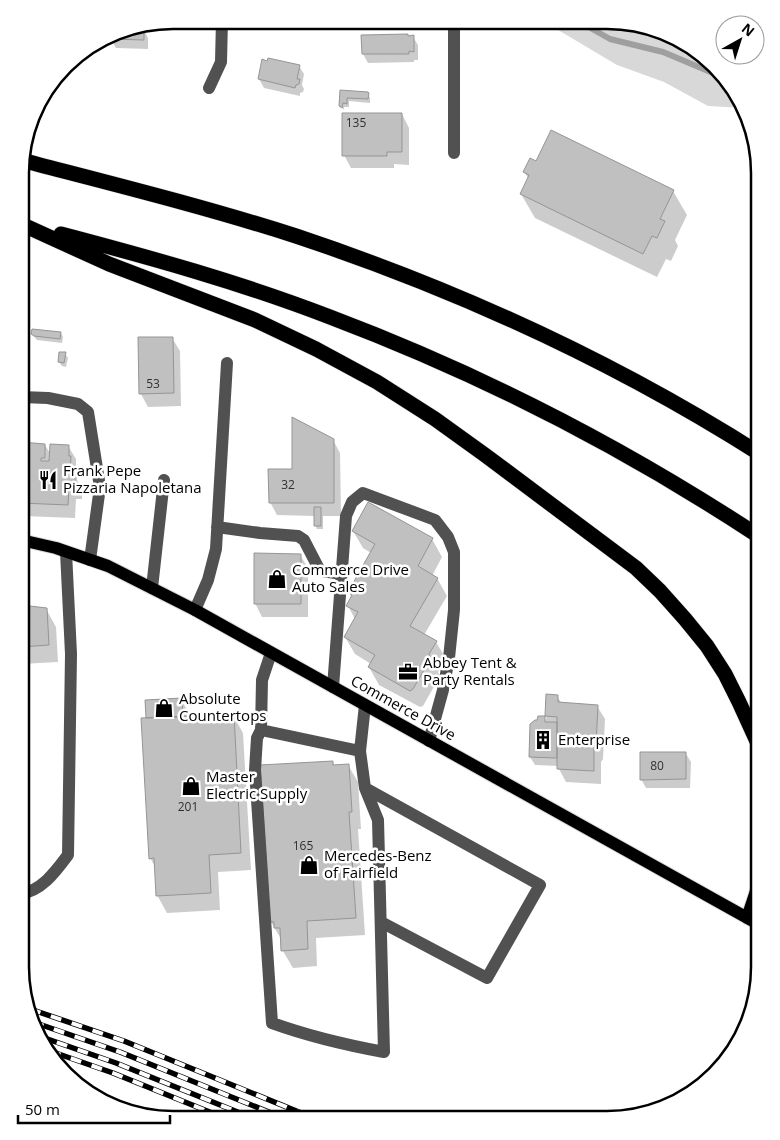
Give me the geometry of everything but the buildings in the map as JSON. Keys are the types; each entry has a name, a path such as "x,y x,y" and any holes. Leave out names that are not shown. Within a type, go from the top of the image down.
{"highway":[{"path":"30,162 155,195 295,236 433,286 500,315 632,379 751,449"},
{"path":"29,226 135,254 230,282 330,317 400,345 482,381 594,437 719,510 751,531"},
{"path":"29,228 109,264 255,320 316,349 377,382 434,419 636,568 660,591 707,646 740,702 751,729"}],"main road":[{"name":"Commerce Drive","path":"29,542 56,548 108,566 194,610 751,920"},
{"path":"747,918 751,906"}],"street":[{"path":"209,88 221,62 222,29"},
{"path":"454,29 454,153"},
{"path":"194,610 208,580 216,548 227,363"},
{"path":"29,398 48,398 78,404 88,412 100,487 90,560"},
{"path":"152,588 164,480"},
{"path":"333,688 346,516 352,502 363,493 435,520 448,537 454,552 453,618 449,658 430,741"},
{"path":"217,527 298,536 304,540 319,569 342,574"},
{"path":"29,892 51,878 68,855 71,654 66,552"},
{"path":"271,653 262,680 261,730 257,738 255,770 272,1023 290,1030 356,1047 384,1052 378,820 365,788 360,750 365,705"},
{"path":"261,730 360,750"},
{"path":"365,788 540,885 487,978 381,922"}],"shaded area":[{"path":"556,29 626,30 653,36 687,53 702,65 727,93 735,107 708,106 664,82 617,65"}],"waterway":[{"path":"592,29 610,39 663,52 708,71"}],"railway":[{"path":"36,1011 124,1041 296,1111"},
{"path":"41,1025 120,1052 266,1111"},
{"path":"49,1039 116,1063 235,1111"},
{"path":"59,1054 113,1073 207,1111"}],"place":[{"name":"Frank Pepe Pizzaria Napoletana","path":"48,480"},
{"name":"Commerce Drive Auto Sales","path":"277,579"},
{"name":"Abbey Tent & Party Rentals","path":"408,672"},
{"name":"Absolute Countertops","path":"164,708"},
{"name":"Enterprise","path":"543,740"},
{"name":"Master Electric Supply","path":"191,786"},
{"name":"Mercedes-Benz of Fairfield","path":"309,865"}]}
